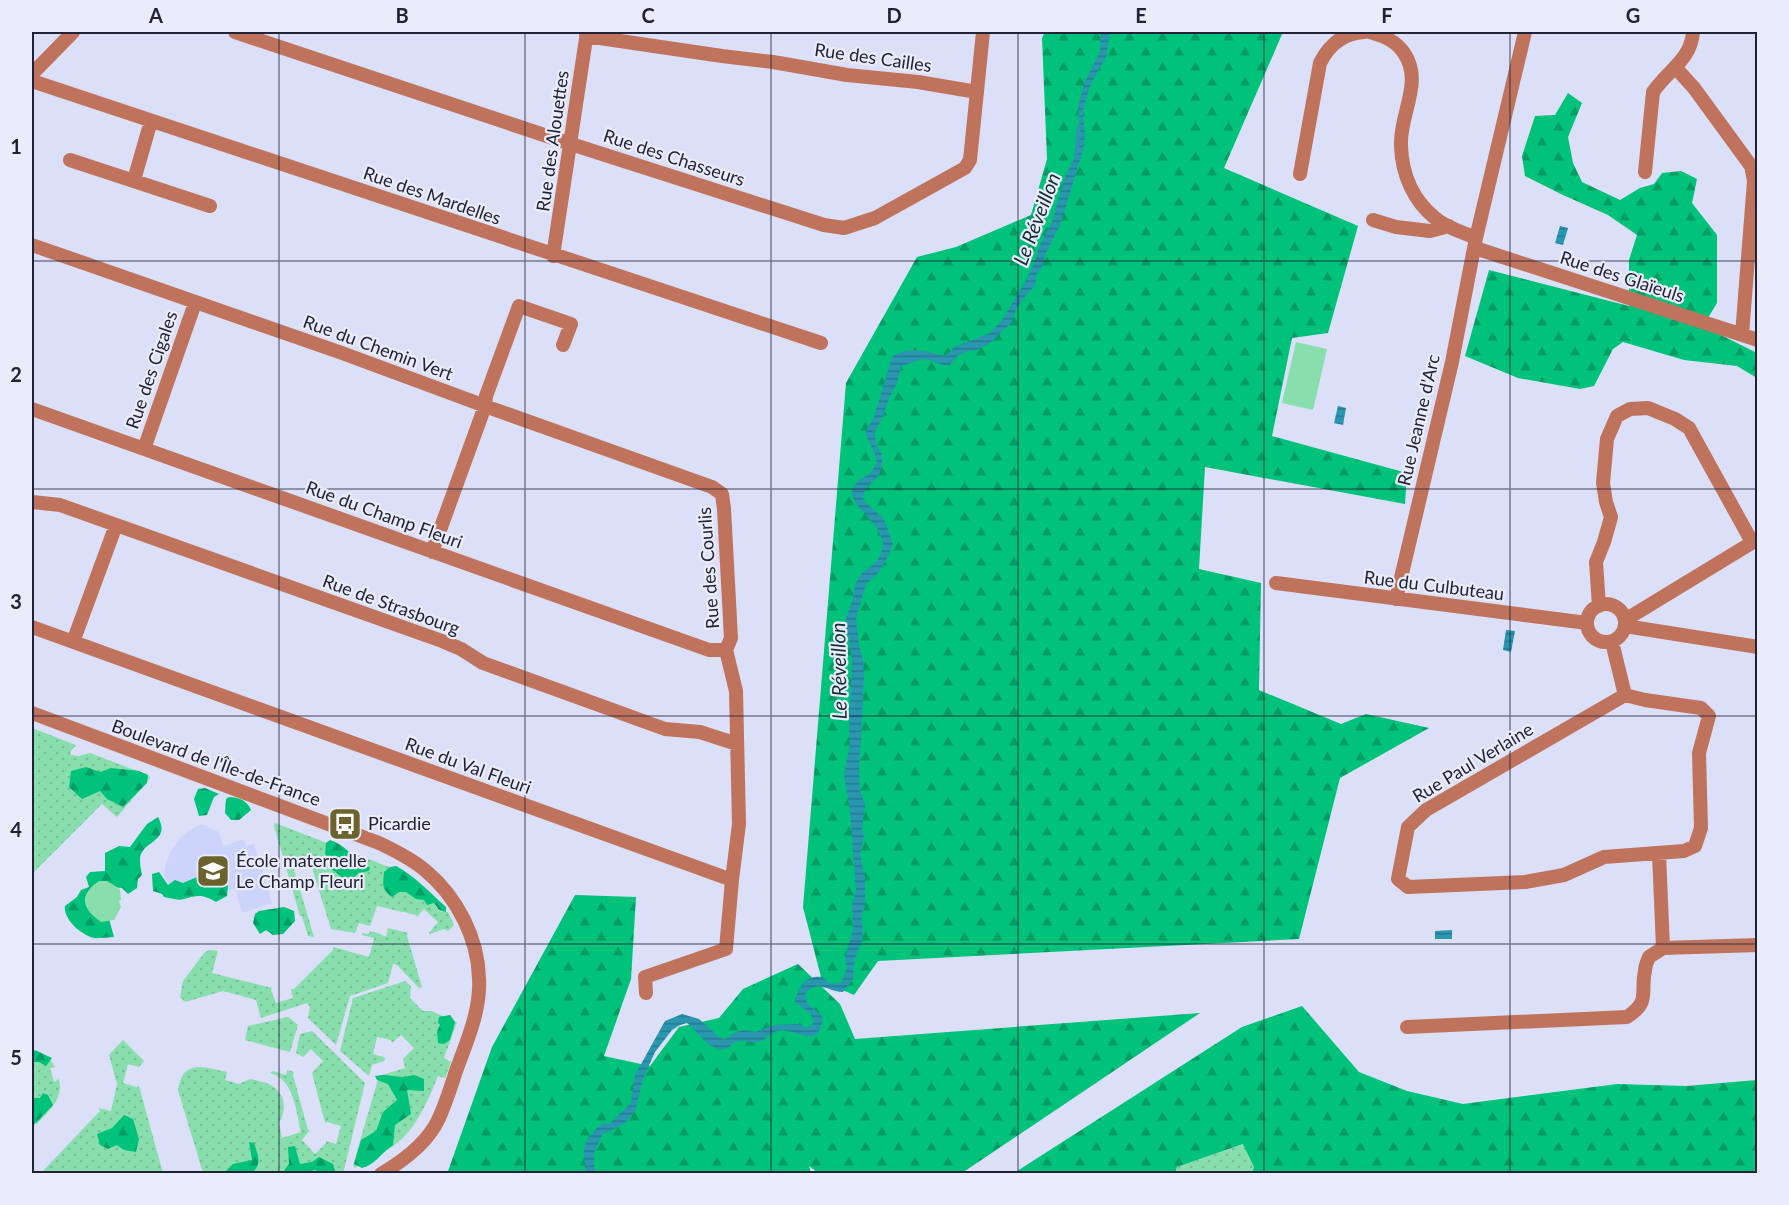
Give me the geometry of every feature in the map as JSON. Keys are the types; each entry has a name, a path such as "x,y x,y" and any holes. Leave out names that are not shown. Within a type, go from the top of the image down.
{"street":[{"path":"32,74 73,32"},
{"name":"Rue des Chasseurs","path":"235,32 571,144 824,225 844,228 875,218 964,168 970,160 983,32"},
{"path":"1300,174 1320,63 1325,52 1334,43 1346,35 1364,32"},
{"name":"Rue des Glaïeuls","path":"1370,32 1390,39 1399,46 1411,66 1411,90 1400,144 1404,173 1418,201 1437,220 1475,243 1758,339"},
{"name":"Rue Jeanne d'Arc","path":"1395,599 1452,362 1475,243 1525,32"},
{"path":"1645,172 1653,92 1660,81 1687,53 1692,43 1693,32"},
{"name":"Rue des Alouettes","path":"553,256 587,34"},
{"name":"Rue des Cailles","path":"587,34 722,57 773,62 847,75 918,82 977,92"},
{"path":"1675,67 1694,88 1751,166 1754,181 1742,335"},
{"name":"Rue des Mardelles","path":"32,81 820,343"},
{"path":"134,180 151,121"},
{"path":"70,160 210,206"},
{"path":"1373,220 1396,227 1430,231 1449,226"},
{"name":"Rue du Chemin Vert","path":"32,245 342,353 712,487"},
{"name":"Rue des Cigales","path":"144,449 195,303"},
{"path":"432,552 519,306 571,324 563,345"},
{"path":"1599,606 1596,562 1611,517 1603,483 1607,439 1617,416 1630,409 1648,408 1675,419 1689,428 1755,540 1625,623 1619,638 1611,642 1601,642 1593,637 1588,630 1587,623 1590,613 1599,606 1610,605 1618,608 1625,623"},
{"name":"Rue du Champ Fleuri","path":"32,409 709,650 726,650"},
{"name":"Rue des Courlis","path":"712,487 722,494 724,509 731,638 726,650"},
{"name":"Rue de Strasbourg","path":"32,502 60,506 442,641 461,649 483,663 665,729 700,732 737,744"},
{"path":"73,642 116,525"},
{"name":"Rue du Culbuteau","path":"1276,583 1587,623"},
{"path":"1625,623 1758,647"},
{"name":"Rue du Val Fleuri","path":"32,627 732,880"},
{"path":"1611,642 1625,695"},
{"path":"646,993 645,977 726,949 739,824 736,691 726,650"},
{"name":"Rue Paul Verlaine","path":"1625,695 1701,708 1709,716 1699,753 1701,828 1695,846 1684,851 1659,854 1604,856 1564,875 1525,882 1408,887 1398,879 1408,826 1425,810 1625,695"},
{"name":"Boulevard de l'Île-de-France","path":"32,713 379,843 402,854 425,870 443,887 468,928 477,955 480,979 476,1009 471,1032 438,1120 416,1150 381,1173"},
{"path":"1659,854 1663,948"},
{"path":"1407,1027 1627,1017 1638,1010 1645,994 1644,972 1649,957 1663,948 1758,945"}],"shaded area":[{"path":"1101,32 1110,32 1106,57 1090,85 1083,111 1085,136 1083,150 1060,225 1045,255 1042,267 1036,275 1035,286 1020,302 1012,322 990,343 957,356 950,365 926,359 901,367 897,383 875,432 876,445 882,455 882,464 879,475 865,490 863,496 864,501 884,519 893,544 879,572 866,584 856,618 864,678 859,771 860,791 865,804 862,829 864,836 860,854 865,878 865,906 861,917 862,940 854,961 853,979 843,992 819,986 810,989 805,994 807,1003 822,1016 819,1030 813,1036 781,1030 760,1041 738,1041 721,1050 709,1044 687,1023 672,1030 655,1052 643,1079 635,1111 625,1123 602,1135 594,1153 594,1173 585,1173 584,1148 587,1141 602,1123 609,1124 631,1103 635,1075 665,1021 682,1014 699,1019 720,1038 725,1039 736,1032 745,1030 755,1032 775,1025 800,1024 805,1028 811,1026 814,1021 811,1014 795,1002 804,983 817,977 823,977 831,983 842,982 847,968 845,958 853,930 852,904 856,890 850,811 844,774 850,745 852,660 845,626 855,585 861,574 877,561 883,542 877,528 852,496 853,487 860,479 870,474 877,463 865,433 874,417 892,357 910,351 924,351 944,356 954,347 990,333 1002,320 1027,279 1039,247 1052,222 1064,180 1078,149 1080,134 1078,107 1084,84 1100,51"},
{"path":"1560,226 1568,228 1563,245 1555,243"},
{"path":"1338,406 1346,408 1343,425 1334,423"},
{"path":"1506,630 1515,631 1511,652 1503,650"},
{"name":"École maternelle Le Champ Fleuri","path":"199,825 205,825 219,832 223,846 244,839 246,846 254,844 272,903 242,913 235,888 223,892 170,885 164,876 171,850 180,838"},
{"path":"1452,930 1452,939 1435,939 1435,931"}],"green space":[{"path":"1045,32 1283,32 1224,168 1358,226 1328,333 1292,338 1272,436 1407,473 1405,504 1205,467 1199,569 1261,583 1259,690 1341,724 1366,714 1429,728 1340,778 1299,939 878,961 854,995 822,981 803,907 846,383 917,257 956,247 1031,215 1047,159 1042,38"},
{"path":"1568,93 1582,103 1568,137 1573,163 1582,182 1620,200 1640,188 1654,184 1662,173 1681,171 1697,179 1692,203 1717,235 1717,303 1703,326 1757,353 1757,378 1737,366 1684,360 1623,342 1613,349 1594,386 1580,389 1518,378 1465,356 1489,270 1629,306 1629,260 1637,235 1608,215 1525,176 1522,156 1535,116 1555,115"},
{"path":"1296,342 1327,349 1313,410 1282,403"},
{"path":"32,728 76,745 70,752 71,755 79,756 90,753 148,775 150,778 117,817 102,804 32,874"},
{"path":"86,767 100,772 111,768 139,771 148,775 147,783 123,807 107,799 100,791 82,799 69,787 71,771"},
{"path":"205,788 219,794 214,797 207,815 199,816 194,799 198,789"},
{"path":"229,797 242,800 251,810 239,820 231,820 225,813 226,799"},
{"path":"158,817 161,832 141,853 142,875 138,879 137,888 128,894 122,888 110,887 109,919 114,937 96,938 84,934 70,921 65,906 77,897 81,890 89,887 86,877 90,872 105,871 105,853 119,846 130,847 147,824"},
{"path":"275,823 397,870 430,898 439,911 448,912 454,925 448,931 444,929 430,934 438,922 424,909 417,917 377,906 370,926 359,923 355,933 331,929 311,864 294,870 314,937 308,936 302,916 300,916"},
{"path":"330,840 347,850 357,866 370,867 369,871 358,873 350,883 332,870 330,863 332,860 325,854 326,843"},
{"path":"396,866 428,890 446,907 446,912 439,910 434,903 427,905 424,900 416,899 406,892 399,892 392,897 388,894 384,886 384,872"},
{"path":"159,872 168,885 175,880 183,883 197,877 202,880 221,879 228,886 227,896 216,902 200,896 179,900 164,897 153,891 152,874"},
{"path":"99,881 107,881 120,889 121,907 114,920 101,922 86,907 85,897 88,891"},
{"path":"575,895 636,897 631,979 604,1056 650,1066 679,1027 719,1018 743,989 798,964 840,1004 855,1039 1200,1013 962,1173 818,1173 809,1166 811,1173 447,1174 492,1047"},
{"path":"284,907 294,911 295,921 283,934 273,935 266,930 260,934 253,923 255,914 259,911"},
{"path":"388,928 408,933 422,987 419,988 397,965 393,964 388,983 350,996 336,1045 308,1018 310,1007 307,1003 261,1018 256,1000 223,991 185,1002 180,997 183,981 205,952 210,950 218,951 212,973 272,988 276,1003 293,998 291,989 294,989 333,950 333,947 369,957 374,938 362,935 362,933 369,934 370,931 386,937"},
{"path":"405,981 411,986 410,998 423,1011 431,1011 457,1022 444,1058 451,1062 445,1078 438,1076 425,1106 408,1133 392,1147 355,1168 353,1165 379,1076 405,1068 403,1059 414,1048 401,1035 393,1042 377,1037 373,1054 385,1059 372,1065 369,1076 340,1051 353,998"},
{"path":"1302,1006 1359,1072 1407,1091 1463,1104 1617,1084 1686,1086 1757,1080 1757,1173 1252,1173 1254,1167 1243,1144 1177,1167 1175,1173 1014,1173 1242,1027"},
{"path":"450,1015 455,1022 450,1040 444,1044 438,1043 439,1017"},
{"path":"288,1017 298,1025 290,1052 245,1040 248,1026"},
{"path":"312,1031 365,1083 343,1174 203,1173 178,1090 185,1073 196,1067 227,1072 225,1080 239,1084 250,1079 275,1087 282,1096 284,1107 279,1123 282,1138 301,1132 289,1089 278,1076 270,1073 273,1071 286,1075 287,1070 294,1072 308,1130 310,1130 302,1140 315,1154 326,1141 336,1144 341,1126 325,1123 312,1073 323,1061 311,1049 303,1057 296,1053 300,1034"},
{"path":"123,1040 144,1061 139,1067 128,1064 123,1083 139,1086 163,1173 40,1174 100,1111 98,1108 111,1111 117,1084 109,1055"},
{"path":"32,1049 51,1060 55,1067 50,1068 54,1082 59,1079 60,1086 54,1104 37,1124 32,1121"},
{"path":"32,1050 52,1058 46,1066 39,1062 32,1062"},
{"path":"414,1075 424,1079 424,1091 407,1090 411,1114 395,1125 393,1145 374,1162 362,1168 354,1164 361,1140 376,1131 383,1112 397,1100 388,1084 377,1080 375,1076 403,1077"},
{"path":"43,1093 48,1095 53,1105 32,1127 33,1098 40,1098"},
{"path":"124,1115 133,1119 139,1139 136,1152 124,1150 117,1145 108,1149 100,1145 97,1134 112,1128"},
{"path":"249,1142 254,1143 258,1155 256,1169 253,1172 223,1174 233,1164 252,1160"},
{"path":"1244,1144 1254,1167 1252,1173 1175,1174 1177,1167"},
{"path":"295,1146 300,1164 312,1162 319,1157 333,1164 335,1171 326,1173 314,1170 306,1173 283,1173 289,1164 288,1147"}],"waterway":[{"name":"Le Réveillon","path":"1076,157 1079,126"}],"place":[{"name":"Picardie","path":"345,824"},
{"name":"École maternelle Le Champ Fleuri","path":"213,871"}]}
